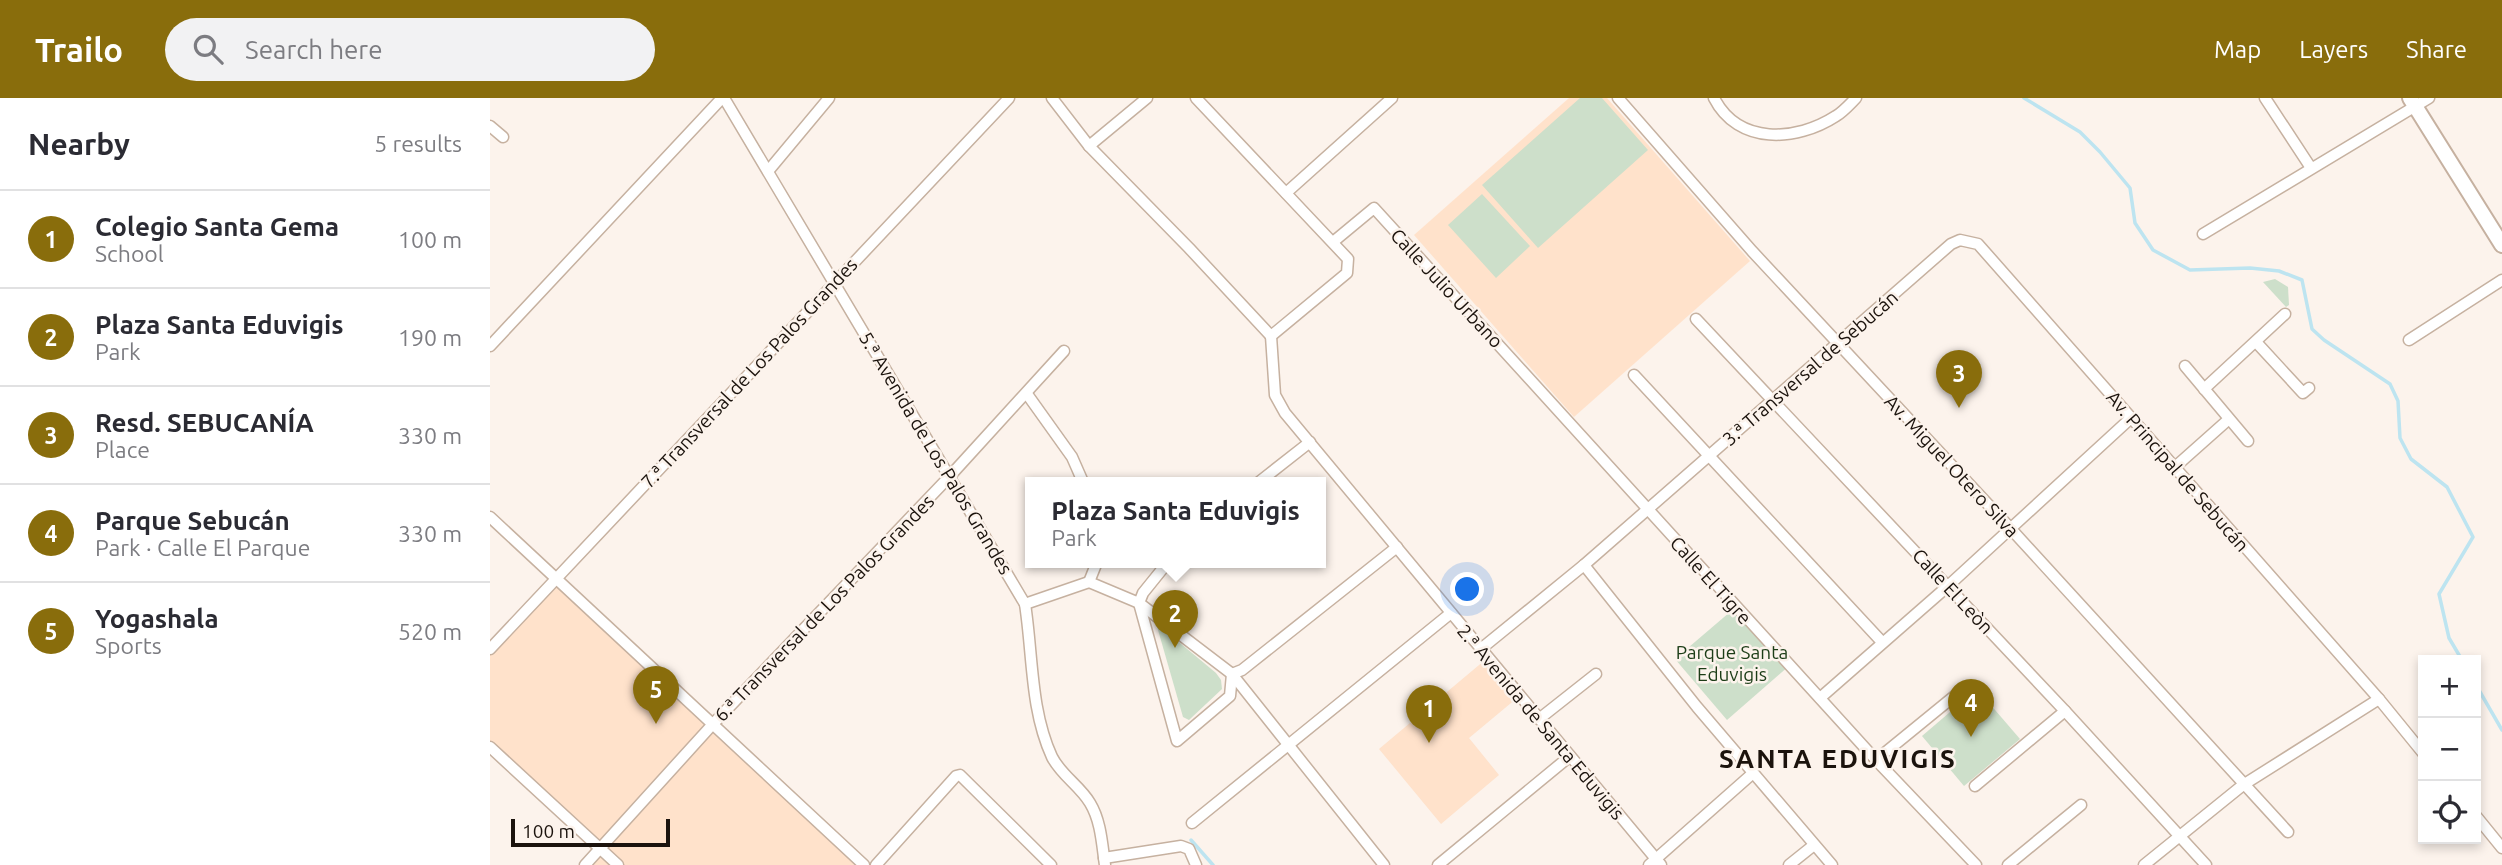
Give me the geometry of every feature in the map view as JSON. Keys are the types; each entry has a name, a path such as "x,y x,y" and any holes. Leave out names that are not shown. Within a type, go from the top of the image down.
{"main road":[{"path":"2413,102 2502,245"}],"street":[{"name":"5.ª Avenida de Los Palos Grandes","path":"723,98 769,170 1025,604 1035,701 1043,733 1053,760 1090,803 1099,824 1104,861"},
{"path":"490,346 723,98"},
{"path":"769,170 830,98"},
{"name":"7.ª Transversal de Los Palos Grandes","path":"490,649 1009,98"},
{"path":"1052,98 1089,146 1189,248 1270,337 1347,274 1348,259 1196,98"},
{"path":"1089,146 1147,98"},
{"path":"1286,193 1392,98"},
{"name":"Av. Miguel Otero Silva","path":"1618,98 1752,251 2288,832"},
{"path":"1714,98 1720,109 1735,124 1747,131 1769,135 1789,135 1810,129 1838,116 1856,98"},
{"path":"2265,98 2311,168"},
{"path":"2203,234 2413,102 2429,98"},
{"path":"490,126 503,137"},
{"name":"Calle Julio Urbano","path":"1333,243 1374,208 1647,510"},
{"name":"3.ª Transversal de Sebucán","path":"1482,648 1584,565 1951,244 1961,240 1978,244"},
{"name":"Av. Principal de Sebucán","path":"1978,244 2379,699 2418,747"},
{"path":"2409,340 2502,280"},
{"path":"2204,389 2285,314"},
{"name":"Calle El Leòn","path":"1696,319 2206,865"},
{"name":"2.ª Avenida de Santa Eduvigis","path":"1270,337 1275,395 1285,413 1482,648 1655,863"},
{"path":"2256,342 2303,393 2309,388"},
{"name":"6.ª Transversal de Los Palos Grandes","path":"585,865 712,725 1027,394 1063,351"},
{"path":"2185,366 2248,441"},
{"path":"1634,375 1882,642"},
{"path":"1027,394 1072,457 1081,477"},
{"path":"1820,698 1948,586 2131,418"},
{"path":"2175,467 2230,419"},
{"path":"1265,477 1310,442"},
{"name":"Calle El Tigre","path":"1647,510 1976,865"},
{"path":"490,517 864,865"},
{"path":"1232,674 1242,670 1397,547"},
{"path":"1584,565 1752,774 1832,865"},
{"path":"1089,582 1095,568"},
{"path":"1163,568 1143,593 1139,603 1177,741 1230,696 1232,674"},
{"path":"1025,604 1089,582 1139,603 1232,674 1384,865"},
{"path":"1192,823 1451,613"},
{"path":"1539,719 1596,674"},
{"path":"1876,760 1963,689"},
{"path":"2144,865 2244,785 2379,699"},
{"path":"1975,786 2065,711"},
{"path":"490,747 618,865"},
{"path":"1438,865 1569,757"},
{"path":"1655,863 1752,774"},
{"path":"876,865 956,776 960,775 1051,865"},
{"path":"2008,865 2081,804"},
{"path":"2481,822 2502,848"},
{"path":"1789,865 1814,845"},
{"path":"1104,861 1181,846 1189,849 1196,865"}],"shaded area":[{"path":"1569,98 1607,98 1750,261 1574,417 1414,235"},
{"path":"555,579 864,865 585,865 600,849 490,747 490,649"},
{"path":"1485,660 1517,698 1469,738 1499,775 1441,824 1379,749"}],"green space":[{"path":"1580,98 1602,98 1648,150 1538,248 1482,185"},
{"path":"1482,194 1530,246 1496,278 1448,225"},
{"path":"2275,279 2288,287 2289,305 2286,307 2263,282"},
{"name":"Parque Santa Eduvigis","path":"1737,606 1789,666 1727,720 1675,659"},
{"path":"1156,623 1221,680 1222,689 1189,720 1183,717"},
{"path":"1977,689 2020,739 1964,786 1922,736"}],"waterway":[{"path":"2024,98 2080,132 2100,152 2130,188 2135,223 2153,250 2190,270 2250,268 2279,271 2302,280 2312,329 2390,384 2398,401 2400,438 2411,459 2447,487 2473,537 2439,594 2449,638 2459,655"},
{"path":"2481,694 2502,730"},
{"path":"1191,840 1213,865"}],"place":[{"name":"Resd. SEBUCANÍA","path":"1959,408"},
{"name":"Plaza Santa Eduvigis","path":"1175,648"},
{"name":"Yogashala","path":"656,724"},
{"name":"Parque Sebucán","path":"1971,737"},
{"name":"Colegio Santa Gema","path":"1429,743"}],"district":[{"name":"SANTA EDUVIGIS","path":"1838,758"}]}
